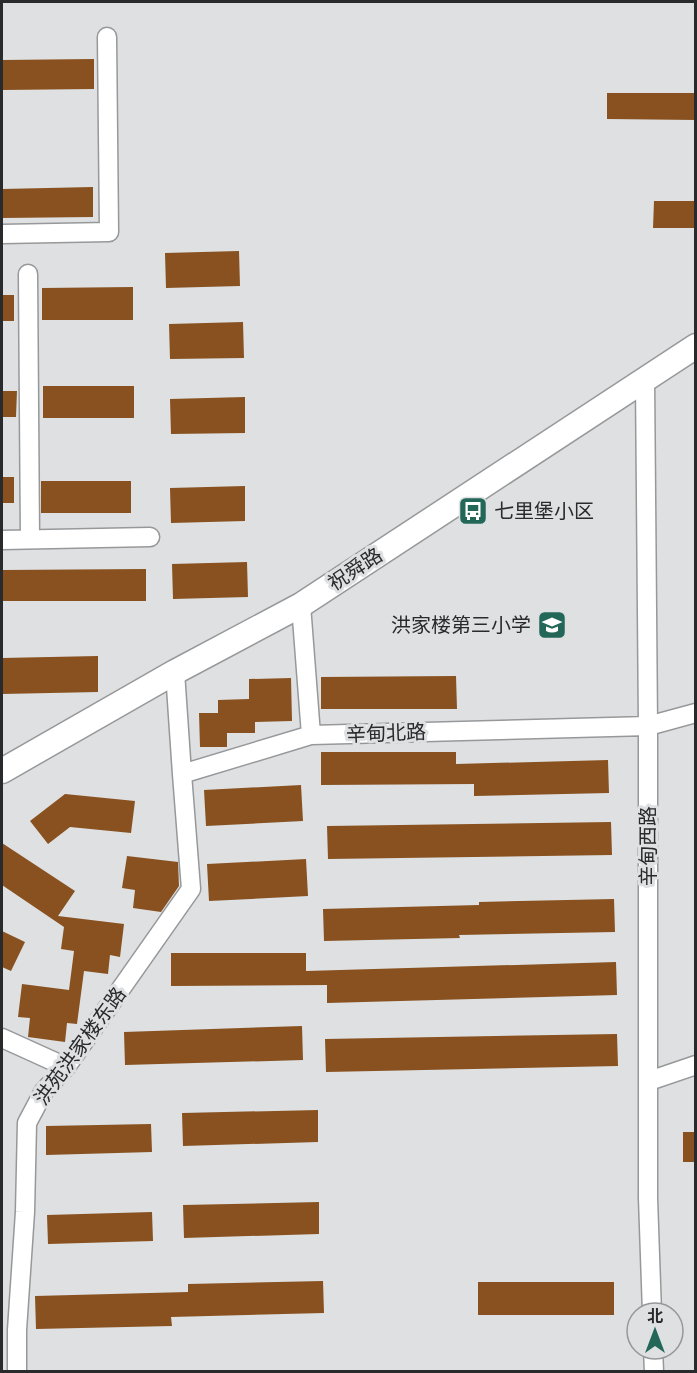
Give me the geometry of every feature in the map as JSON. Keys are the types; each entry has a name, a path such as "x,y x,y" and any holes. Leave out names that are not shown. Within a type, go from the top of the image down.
{"main road":[{"name":"祝舜路","path":"2,771 175,672 301,605 696,346"}],"street":[{"path":"2,234 109,232 107,37"},
{"path":"28,274 30,539"},
{"name":"辛甸西路","path":"645,379 648,1198 652,1301"},
{"path":"2,540 150,537"},
{"path":"301,605 311,735"},
{"path":"175,672 182,774"},
{"name":"辛甸北路","path":"182,774 311,735 648,726 696,713"},
{"name":"洪苑洪家楼东路","path":"17,1371 27,1123 44,1091 66,1067 191,889 182,774"},
{"path":"2,1038 66,1067"},
{"path":"649,1081 696,1065"}],"building":[{"path":"94,59 94,89 2,90 2,60"},
{"path":"607,93 696,93 696,120 607,119"},
{"path":"93,187 93,217 2,218 2,189"},
{"path":"654,201 696,201 696,228 653,228"},
{"path":"239,251 240,286 166,288 165,253"},
{"path":"133,287 133,320 42,320 42,288"},
{"path":"2,295 14,295 14,321 2,321"},
{"path":"243,322 244,358 170,359 169,324"},
{"path":"43,386 134,386 134,418 43,418"},
{"path":"2,391 17,391 16,417 2,417"},
{"path":"245,397 245,433 171,434 170,399"},
{"path":"2,477 14,477 14,503 2,503"},
{"path":"41,481 131,481 131,513 41,513"},
{"path":"245,486 245,521 171,523 170,488"},
{"path":"247,562 248,597 173,599 172,564"},
{"path":"146,569 146,601 2,601 2,570"},
{"path":"98,656 98,692 2,694 2,658"},
{"path":"456,676 457,709 321,709 321,677"},
{"path":"291,678 292,721 255,722 255,733 227,733 227,747 200,747 199,713 218,713 218,700 249,699 249,679"},
{"path":"321,752 456,752 456,764 608,760 609,793 474,796 474,784 321,785"},
{"path":"301,785 303,821 206,826 204,790"},
{"path":"65,794 135,801 131,833 70,827 48,844 30,821"},
{"path":"611,822 612,855 328,859 327,826"},
{"path":"2,843 75,891 58,916 124,924 120,957 110,955 108,974 84,971 77,1024 67,1023 65,1042 28,1037 30,1018 18,1017 22,984 69,990 74,951 61,949 64,927 2,885"},
{"path":"127,856 178,862 179,886 161,912 133,908 135,890 122,888"},
{"path":"306,859 308,896 209,901 207,864"},
{"path":"614,899 615,932 459,935 460,938 324,941 323,909"},
{"path":"2,931 25,942 11,971 2,967"},
{"path":"171,953 306,953 306,971 616,962 617,995 327,1003 327,985 171,986"},
{"path":"302,1026 303,1060 125,1065 124,1032"},
{"path":"617,1034 618,1066 326,1072 325,1039"},
{"path":"318,1110 318,1142 183,1146 182,1113"},
{"path":"151,1124 152,1152 46,1155 46,1126"},
{"path":"683,1132 696,1132 696,1162 683,1162"},
{"path":"319,1202 319,1234 184,1238 183,1205"},
{"path":"152,1212 153,1241 48,1244 47,1215"},
{"path":"323,1281 324,1313 171,1317 172,1326 36,1329 35,1296 188,1292 188,1284"},
{"path":"478,1282 614,1282 614,1315 478,1315"}],"place":[{"name":"七里堡小区","path":"473,511"},
{"name":"洪家楼第三小学","path":"552,625"}]}
